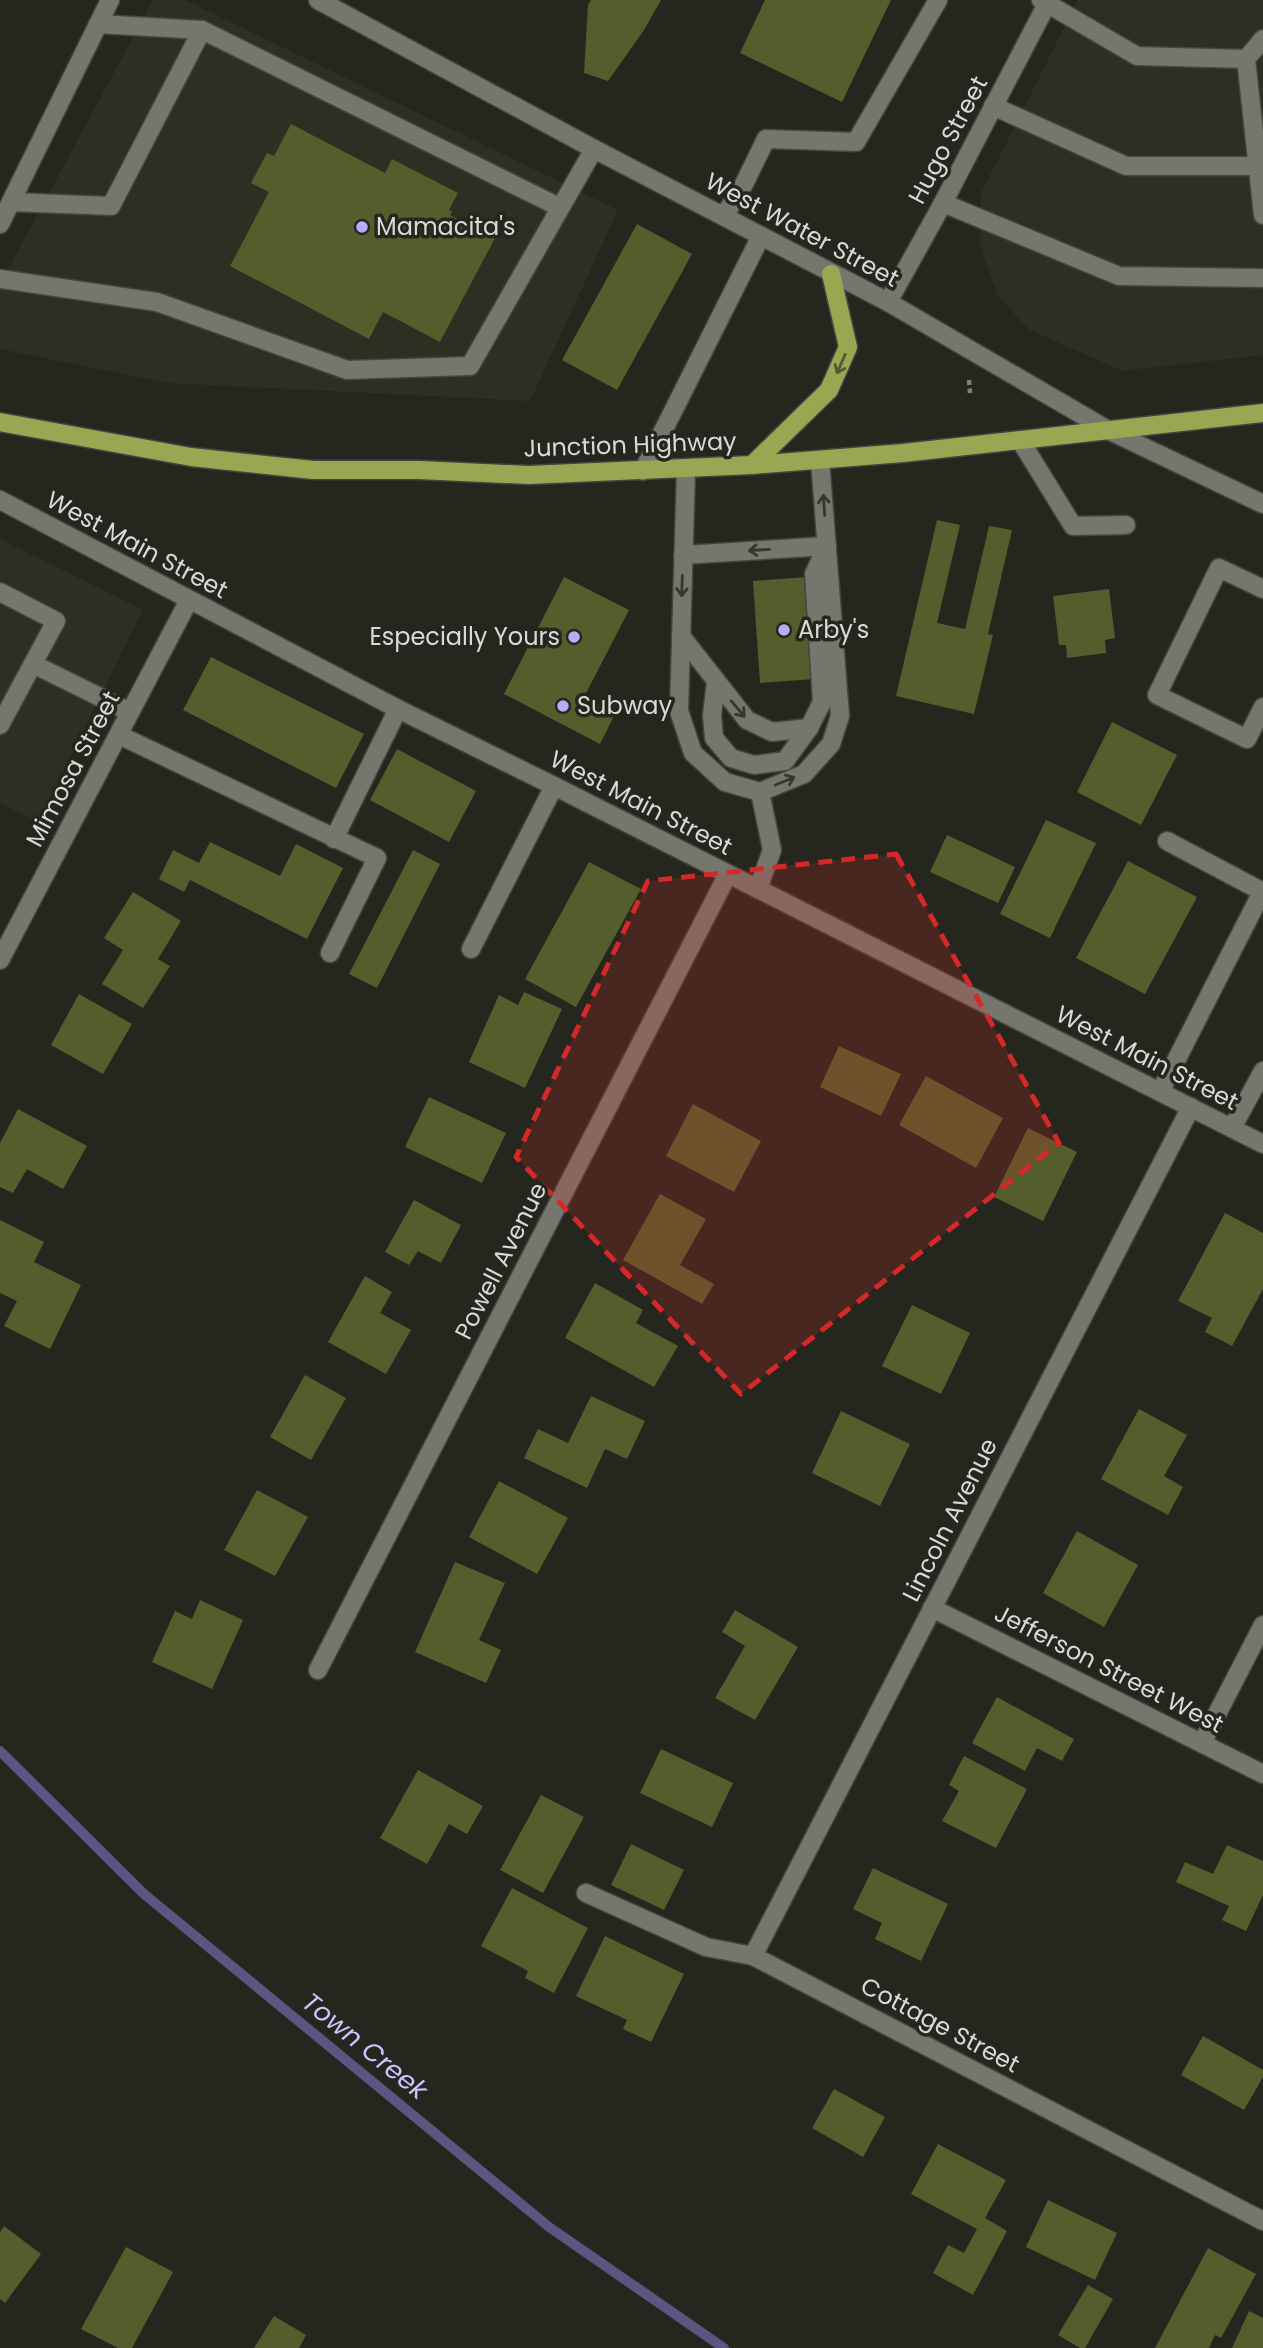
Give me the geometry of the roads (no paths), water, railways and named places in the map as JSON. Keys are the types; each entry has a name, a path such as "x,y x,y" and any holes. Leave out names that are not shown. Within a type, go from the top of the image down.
{"main road":[{"path":"752,465 829,390 848,347 831,274"},
{"name":"Junction Highway","path":"0,422 191,457 313,470 419,470 529,475 686,469 903,453 1263,413"}],"street":[{"path":"0,224 110,0"},
{"name":"West Water Street","path":"318,0 594,149 888,302 1108,430 1263,504"},
{"path":"724,216 744,184 766,139 856,142 938,0"},
{"path":"1045,1 1138,56 1246,59"},
{"name":"Hugo Street","path":"888,302 943,203 1045,1"},
{"path":"98,24 202,30 559,207"},
{"path":"11,202 111,206 202,30"},
{"path":"1263,40 1246,59 1263,215"},
{"path":"993,106 1126,166 1257,166"},
{"path":"0,279 157,302 346,370 470,366 594,149"},
{"path":"943,203 1119,276 1263,278"},
{"path":"643,471 761,236"},
{"path":"1020,440 1073,526 1126,525"},
{"path":"686,469 679,711 693,753 725,782 760,792 804,774 831,744 840,716 820,460"},
{"name":"West Main Street","path":"0,500 397,709 1263,1144"},
{"path":"683,555 827,546"},
{"path":"716,682 712,715 714,738 731,758 754,765 785,761 809,728 822,702 814,574 827,546"},
{"path":"1263,589 1219,568 1157,695 1247,738 1263,706"},
{"path":"0,592 55,621 0,725"},
{"name":"Mimosa Street","path":"0,960 189,600"},
{"path":"681,636 747,720 772,732 809,728"},
{"path":"33,664 130,712"},
{"path":"334,839 397,709"},
{"path":"118,735 377,859 330,953"},
{"path":"471,949 554,786"},
{"path":"758,889 772,850 760,792"},
{"path":"1160,1092 1262,892 1167,842"},
{"name":"Powell Avenue","path":"318,1670 728,874"},
{"path":"1232,1128 1263,1071"},
{"name":"Lincoln Avenue","path":"753,1956 1191,1107"},
{"name":"Jefferson Street West","path":"932,1608 1263,1774"},
{"path":"1202,1743 1263,1625"},
{"name":"Cottage Street","path":"586,1893 706,1947 753,1956 1263,2221"}],"waterway":[{"name":"Town Creek","path":"0,1751 144,1894 549,2227 724,2348"}],"place":[{"name":"Mamacita's","path":"362,227"},
{"name":"Arby's","path":"784,630"},
{"name":"Especially Yours","path":"574,637"},
{"name":"Subway","path":"563,706"}]}
